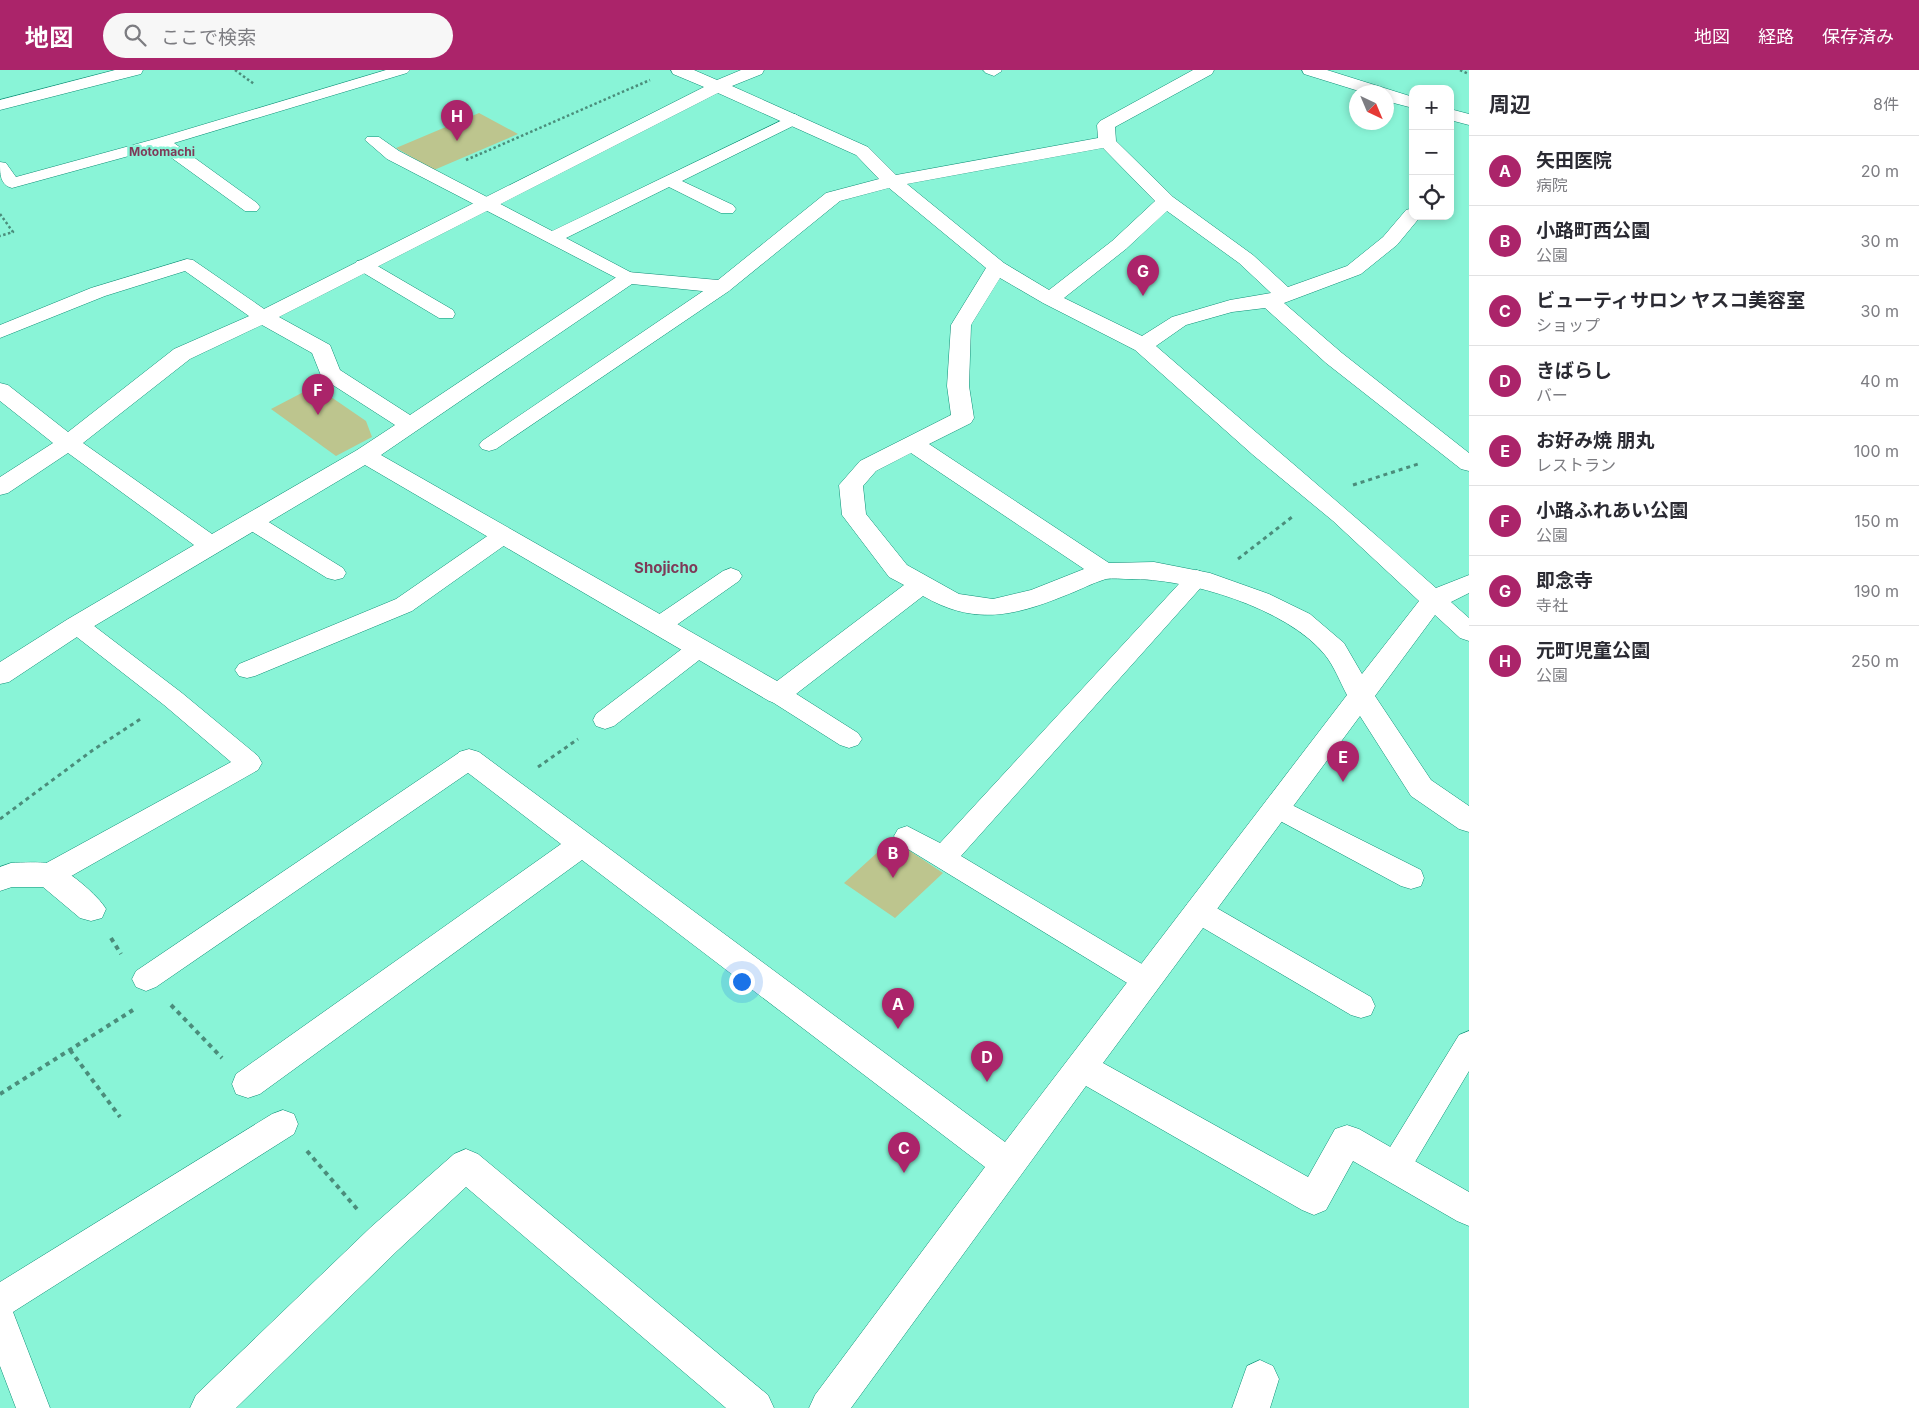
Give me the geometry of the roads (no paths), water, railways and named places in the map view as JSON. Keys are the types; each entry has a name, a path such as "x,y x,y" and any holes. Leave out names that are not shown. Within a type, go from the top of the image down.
{"street":[{"path":"0,106 135,70"},
{"path":"679,70 795,119 862,151 892,181 996,268 1050,299 1143,345 1261,450 1341,516 1469,632"},
{"path":"0,488 68,443 182,354 263,317 482,203 718,86 756,70"},
{"path":"1206,70 1106,125 1107,142 1166,201 1246,259 1278,298 1334,358 1469,464"},
{"path":"1310,70 1356,85"},
{"path":"1394,97 1409,102"},
{"path":"1454,115 1469,120"},
{"path":"0,675 77,625 365,455 628,278 722,288 833,197 892,181 1107,142"},
{"path":"1050,299 1119,245 1166,201"},
{"path":"1143,345 1179,321 1230,306 1278,298 1354,270 1390,241 1409,219"},
{"path":"996,268 961,325 958,386 963,418 868,466 851,485 854,515 898,571 953,602 992,608 1038,597 1104,571 1154,570 1210,580 1260,600 1301,620 1335,649 1360,694 1421,788 1469,821"},
{"path":"263,317 322,350 330,373 410,425"},
{"path":"0,390 68,443 211,545"},
{"path":"913,444 1104,571"},
{"path":"365,455 778,694 922,585"},
{"path":"828,1408 1008,1164 1147,981 1360,694 1433,600 1469,583"},
{"path":"469,759 1008,1164"},
{"path":"248,1084 582,845"},
{"path":"0,879 11,875 50,875 91,909"},
{"path":"1082,1067 1314,1199 1347,1140 1469,1210"},
{"path":"209,1408 384,1240 466,1165 755,1408"}],"lane":[{"path":"0,167 12,183 161,142 402,70"},
{"path":"552,238 795,119"},
{"path":"373,140 393,155 431,176 628,278"},
{"path":"161,142 251,207"},
{"path":"669,180 727,209"},
{"path":"0,332 98,292 187,264 263,317"},
{"path":"363,265 446,314"},
{"path":"489,446 722,288"},
{"path":"252,521 335,573"},
{"path":"247,670 404,605 504,535"},
{"path":"660,625 731,576"},
{"path":"943,858 1197,578"},
{"path":"50,875 249,763 173,699 77,625"},
{"path":"605,720 699,648"},
{"path":"778,694 849,739"},
{"path":"146,979 469,759"},
{"path":"1276,807 1411,878"},
{"path":"907,836 1147,981"},
{"path":"1198,912 1361,1006"},
{"path":"1395,1168 1469,1044"},
{"path":"0,1301 283,1124"},
{"path":"0,1321 33,1408"}],"place":[{"name":"元町児童公園","path":"457,141"},
{"name":"即念寺","path":"1143,296"},
{"name":"小路ふれあい公園","path":"318,415"},
{"name":"お好み焼 朋丸","path":"1343,782"},
{"name":"小路町西公園","path":"893,878"},
{"name":"矢田医院","path":"898,1029"},
{"name":"きばらし","path":"987,1082"},
{"name":"ビューティサロン ヤスコ美容室","path":"904,1173"}],"district":[{"name":"Motomachi","path":"162,151"},
{"name":"Shojicho","path":"666,567"}]}
